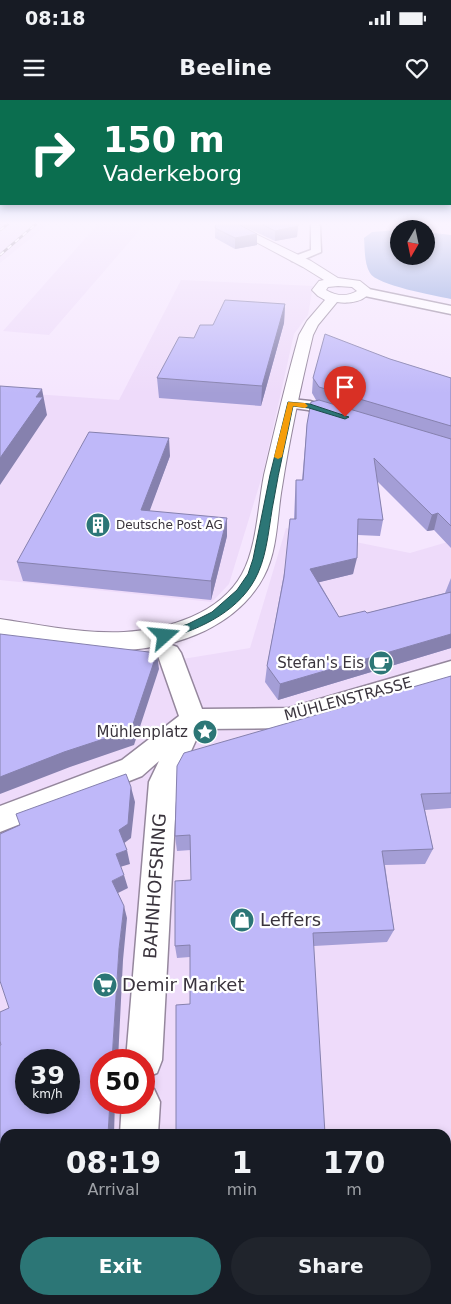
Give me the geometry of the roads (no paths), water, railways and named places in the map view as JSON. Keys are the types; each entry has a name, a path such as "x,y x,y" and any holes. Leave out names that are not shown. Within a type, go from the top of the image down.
{"main road":[{"path":"326,280 334,290"},
{"path":"0,628 167,644 188,628 216,614 241,592 253,574 258,559 274,475 306,335 334,290 356,284 364,292"}],"street":[{"path":"364,292 451,310"},
{"path":"290,404 310,406 357,420"},
{"path":"0,819 132,768 193,719 167,644"},
{"name":"MÜHLENSTRASSE","path":"193,719 289,718 451,670"},
{"name":"BAHNHOFSRING","path":"145,1049 163,782 193,719"},
{"path":"139,1129 140,1114"}],"water":[{"path":"380,280 451,280 451,299 420,293"}],"place":[{"name":"Deutsche Post AG","path":"98,525"},
{"name":"Stefan's Eis","path":"381,663"},
{"name":"Mühlenplatz","path":"205,732"},
{"name":"Leffers","path":"242,920"},
{"name":"Demir Market","path":"105,985"}]}
